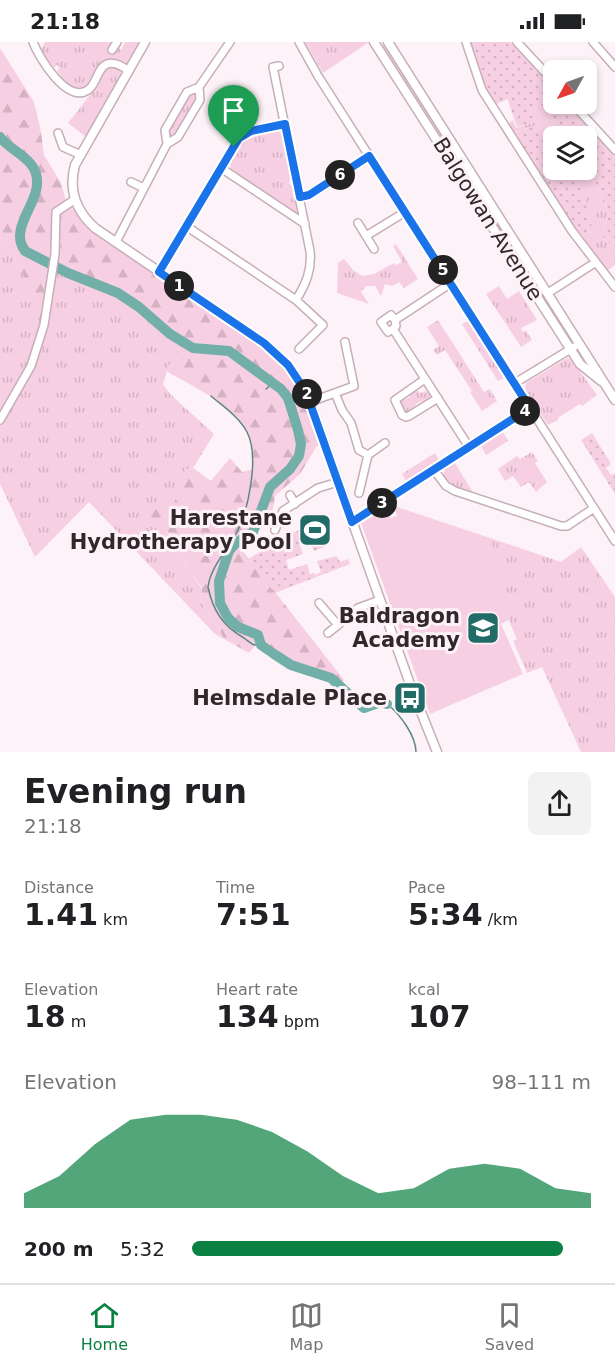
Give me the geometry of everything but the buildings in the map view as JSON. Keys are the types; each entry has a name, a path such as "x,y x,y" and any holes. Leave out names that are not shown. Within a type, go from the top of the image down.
{"street":[{"path":"33,42 37,51 65,88 73,92 87,91 93,86 101,69 108,63 115,63 129,71"},
{"path":"37,51 43,42"},
{"path":"112,50 117,42"},
{"path":"146,42 81,155 72,176 74,201 86,220 277,353 298,378 310,402 437,752"},
{"path":"167,144 165,130 187,92 199,87 230,42"},
{"path":"298,42 615,541"},
{"name":"Balgowan Avenue","path":"604,383 580,364 377,45 388,42 615,400"},
{"path":"466,42 482,90 572,231 615,287"},
{"path":"517,42 543,70"},
{"path":"593,42 615,67"},
{"path":"279,66 273,68 300,197 311,263 308,279 296,300"},
{"path":"116,242 167,144 178,138 200,100 199,87"},
{"path":"582,114 615,150"},
{"path":"159,272 239,138 259,129 285,124"},
{"path":"58,133 63,147 81,155"},
{"path":"300,197 309,195 369,156"},
{"path":"221,168 305,224"},
{"path":"131,182 144,188"},
{"path":"0,420 31,366 44,325 55,254 56,212 74,201"},
{"path":"366,236 405,212"},
{"path":"358,223 374,249"},
{"path":"186,226 296,300 323,325 299,349"},
{"path":"548,293 596,262"},
{"path":"395,320 451,283"},
{"path":"391,315 396,326 393,329 388,332 381,322 391,315"},
{"path":"393,329 469,447"},
{"path":"310,402 354,386 345,342"},
{"path":"515,383 580,343"},
{"path":"425,379 397,396 395,404 406,417 438,398"},
{"path":"335,393 342,410 351,423 356,445 368,455"},
{"path":"352,522 530,408"},
{"path":"359,493 368,455 385,443"},
{"path":"434,470 446,486 455,491 561,526 567,526 594,508"},
{"path":"275,530 281,513 318,488 338,482"},
{"path":"290,495 295,504"},
{"path":"328,633 358,608 380,600"},
{"path":"319,603 338,624"}],"green space":[{"path":"45,42 113,42 121,50 125,42 141,42 131,61 125,64 112,59 103,60 88,86 81,89 68,85 57,71 60,68 57,65 54,68 41,51"},
{"path":"305,42 369,42 323,73"},
{"path":"471,42 511,42 543,77 543,114 577,114 588,126 553,126 535,107 530,109 535,122 517,127 507,98 496,104 486,89"},
{"path":"386,45 574,341 572,343 569,343 382,47"},
{"path":"0,48 34,102 44,155 61,183 68,207 73,209 91,229 267,350 288,372 301,393 320,445 316,447 300,474 275,496 272,515 242,550 344,680 340,685 331,678 291,665 261,639 249,653 224,639 216,622 201,603 202,588 178,553 178,536 146,525 145,511 173,507 185,470 193,468 211,481 230,458 242,472 253,469 251,441 246,429 227,409 203,391 166,371 182,342 103,286 53,266 44,325 20,268 0,235"},
{"path":"111,67 119,69 122,77 86,137 68,123"},
{"path":"195,93 196,98 175,135 170,136 168,131 190,94"},
{"path":"535,107 553,126 543,126 543,137 527,128 514,133 508,124 513,120 516,128 534,122 530,109"},
{"path":"536,125 543,134 543,179 514,133"},
{"path":"277,130 282,133 291,177 289,183 294,188 297,213 230,172 229,162 243,142 253,136"},
{"path":"597,136 615,156 615,241 609,243 603,237 608,212 593,180 597,180"},
{"path":"544,180 575,180 585,197 590,212 592,232 581,236"},
{"path":"573,180 593,180 608,212 603,237 609,243 615,241 615,265 607,271 581,236 592,232"},
{"path":"0,235 20,268 44,324 53,266 103,286 183,342 167,371 163,384 170,394 214,434 193,468 185,470 166,533 178,535 178,553 202,589 201,603 216,622 224,639 215,634 89,502 35,557 0,484"},
{"path":"396,244 418,279 404,288 399,282 392,286 385,284 381,296 375,286 366,286 361,292 369,304 337,293 338,263 344,259 353,270 362,276 374,274 394,263 396,265 402,262 393,246"},
{"path":"499,286 507,299 519,291 537,320 521,328 523,332 526,330 532,340 521,347 486,294"},
{"path":"438,320 484,392 490,389 497,401 482,411 470,392 472,391 445,350 437,355 433,350 439,346 427,327"},
{"path":"468,321 504,378 498,381 462,324"},
{"path":"567,358 572,360 597,395 548,425 525,389 526,383"},
{"path":"414,389 421,393 425,391 432,397 427,403 421,401 416,404 414,410 406,413 399,401 402,397 405,400 410,397 408,393"},
{"path":"503,432 508,441 486,455 481,446"},
{"path":"592,433 611,464 606,468 611,475 615,473 615,494 581,440"},
{"path":"532,452 538,461 535,463 547,482 536,492 529,482 521,487 513,476 505,481 498,469 517,456 520,459"},
{"path":"435,453 439,460 406,481 402,474"},
{"path":"455,463 472,493 454,486 443,476 445,469"},
{"path":"394,506 490,538 507,583 500,601 509,620 501,624 523,674 430,714 361,523 387,508 391,518 397,516"},
{"path":"322,517 329,545 314,551 310,541 322,536 317,524 305,528 306,531 300,534 303,541 299,543 303,554 286,560 289,570 307,564 310,574 315,575 321,572 317,561 337,556 340,562 348,559 350,564 275,593 248,559"},
{"path":"490,538 561,562 581,547 615,597 615,752 581,752 542,667 527,673 513,641 517,639 500,601"}],"waterway":[{"path":"0,137 30,163 36,174 35,194 20,232 25,251 68,273 118,293 139,307 170,334 193,348 229,351 281,389 288,398 301,444 299,456 290,469 270,487 253,532 236,543 229,551 219,581 220,603 228,618 238,627 258,635 261,645 291,665 331,678 364,708 381,702 387,704"},
{"path":"266,389 272,384"},
{"path":"211,396 236,417 247,432 251,443 252,471 243,516 233,539 214,568 208,587 216,611 225,623 252,644 261,645"},
{"path":"387,704 406,726 413,739 416,752"}],"place":[{"name":"Harestane Hydrotherapy Pool","path":"315,530"},
{"name":"Baldragon Academy","path":"483,628"},
{"name":"Helmsdale Place","path":"410,698"}],"route":[{"path":"285,124 300,197 309,195 369,156 530,408 352,522 306,392 288,365 264,343 159,272 234,147 244,134 285,124"}]}
